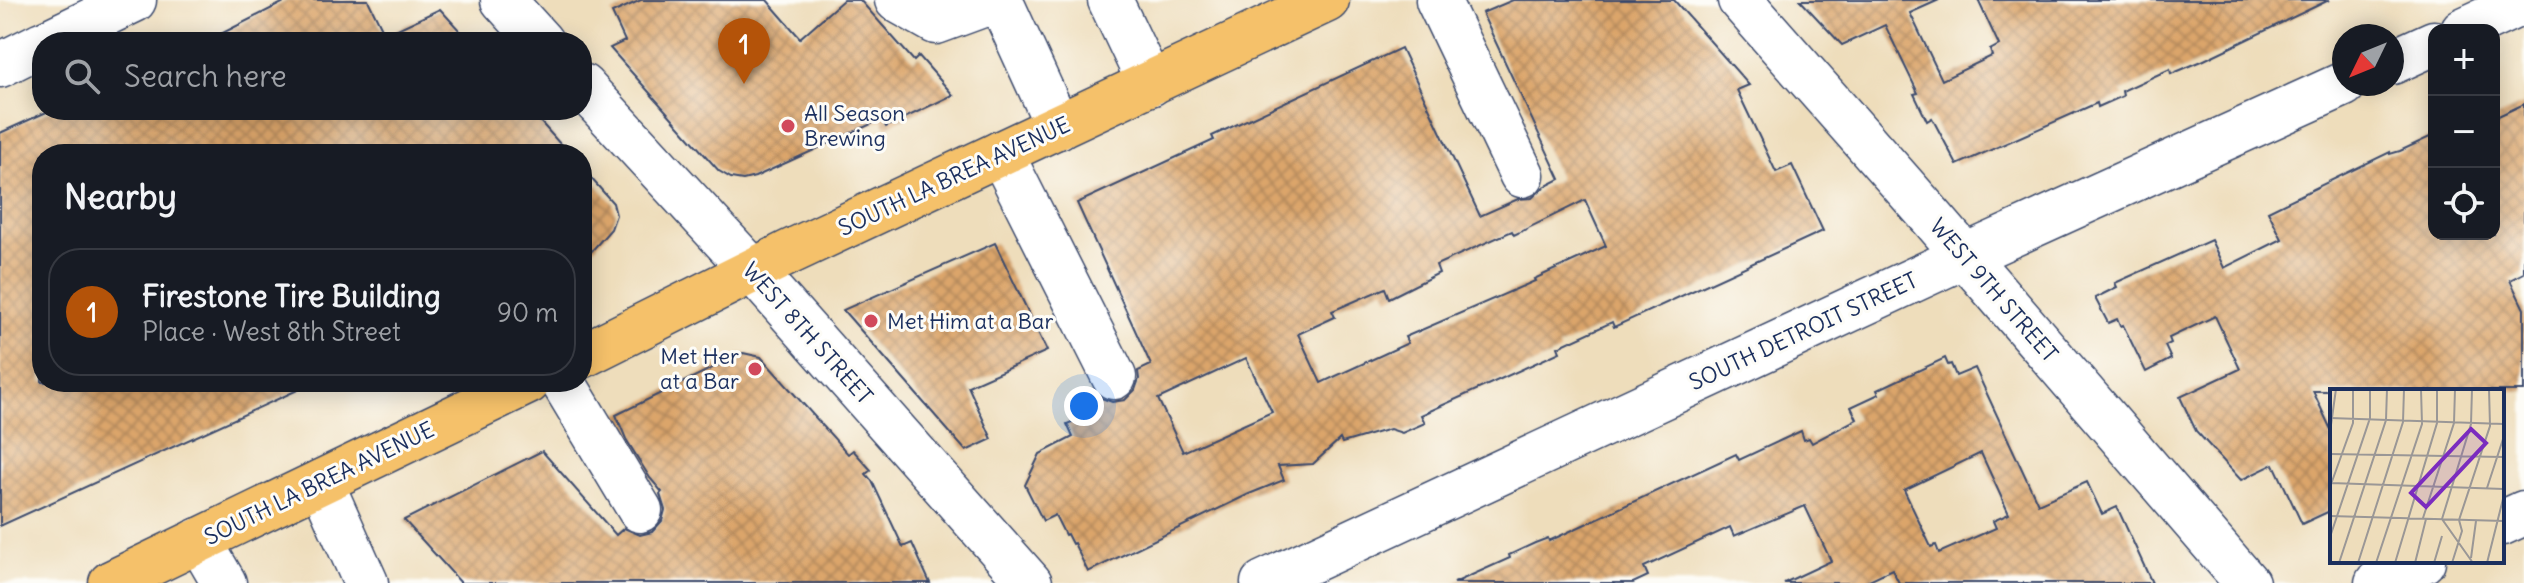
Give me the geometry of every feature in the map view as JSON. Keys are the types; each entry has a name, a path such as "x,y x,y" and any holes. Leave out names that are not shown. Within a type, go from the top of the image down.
{"main road":[{"name":"SOUTH LA BREA AVENUE","path":"592,351 753,271 1327,0"},
{"name":"SOUTH LA BREA AVENUE","path":"111,583 507,392"}],"street":[{"path":"67,32 134,0"},
{"path":"503,0 532,32"},
{"path":"897,0 936,22 998,0 1058,127"},
{"path":"1110,0 1150,84"},
{"path":"1438,0 1522,175"},
{"path":"2476,24 2524,2"},
{"name":"WEST 9TH STREET","path":"1753,4 2247,583"},
{"path":"2404,57 2428,46"},
{"path":"0,65 32,49"},
{"name":"SOUTH DETROIT STREET","path":"1263,583 1965,256 2332,89"},
{"name":"WEST 8TH STREET","path":"592,97 753,271 1030,583"},
{"path":"1001,153 1114,377"},
{"path":"569,392 640,510"},
{"path":"321,482 366,583"},
{"path":"2504,522 2524,513"},
{"path":"199,540 224,583"},
{"path":"2377,583 2419,563"}],"building":[{"path":"288,0 368,0 384,32 225,32"},
{"path":"641,0 767,0 800,38 843,0 860,0 914,61 919,56 953,95 886,127 882,119 755,177 743,180 731,178 719,171 610,48 625,41 612,13"},
{"path":"1513,0 1674,0 1749,85 1737,90 1776,172 1792,165 1823,231 1614,327 1612,322 1558,347 1560,352 1421,415 1425,423 1402,433 1390,429 1342,443 1340,439 1313,464 1278,466 1284,480 1088,572 1074,543 1065,535 1055,515 1043,521 1025,485 1040,454 1073,437 1067,424 1093,413 1085,396 1095,392 1112,402 1125,400 1135,390 1138,371 1151,365 1077,203 1401,48 1480,216 1518,199 1532,198 1560,179 1482,13","holes":["1585,200 1606,246 1535,281 1405,337 1408,343 1321,383 1298,334 1335,317 1332,311 1385,288 1389,298 1439,273 1436,265 1512,231 1514,235","1246,358 1272,412 1183,452 1158,399"]},
{"path":"1800,0 1939,0 1910,13 1942,80 1992,56 1990,50 1999,45 1978,0 2329,0 2202,61 2171,74 2170,69 2122,91 2123,96 2098,107 2097,103 1957,165 1932,118 1927,121 1914,94 1918,93 1885,25 1842,45"},
{"path":"440,9 461,32 391,32"},
{"path":"2524,104 2524,273 2510,280 2524,309 2524,391 2313,391 2330,428 2330,511 2302,524 2274,464 2241,480 2196,431 2180,397 2240,369 2215,316 2169,338 2171,343 2165,346 2171,359 2146,372 2123,325 2120,326 2117,319 2108,323 2095,298 2117,287 2115,283 2211,240 2224,268 2282,239 2268,211 2390,152 2400,151 2428,138 2428,240 2500,240 2500,115"},
{"path":"32,119 539,120 560,144 32,144 32,392 293,392 0,526 0,133"},
{"path":"592,179 613,203 616,215 611,229 592,251"},
{"path":"995,243 1047,351 968,386 992,439 966,451 843,310"},
{"path":"743,353 761,357 848,454 853,450 871,470 866,474 903,547 912,543 930,583 461,583 404,520 542,451 616,535 624,528 640,535 652,532 662,521 665,510 662,492 626,439 616,415"},
{"path":"1945,358 1956,376 1975,368 2038,504 2087,482 2102,514 2117,507 2152,583 1899,583 1892,569 1863,583 1784,583 1831,561 1805,506 1734,536 1730,527 1644,567 1648,576 1633,583 1454,583 1535,543 1548,538 1549,541 1736,454 1739,460 1801,431 1804,440 1809,438 1812,443 1857,419 1851,407 1879,394 1877,390","holes":["1981,453 2009,514 1993,521 1996,528 1939,553 1936,545 1931,547 1904,490"]}],"place":[{"name":"Firestone Tire Building","path":"744,84"},
{"name":"All Season Brewing","path":"788,126"},
{"name":"Met Him at a Bar","path":"871,321"},
{"name":"Met Her at a Bar","path":"755,369"}]}
